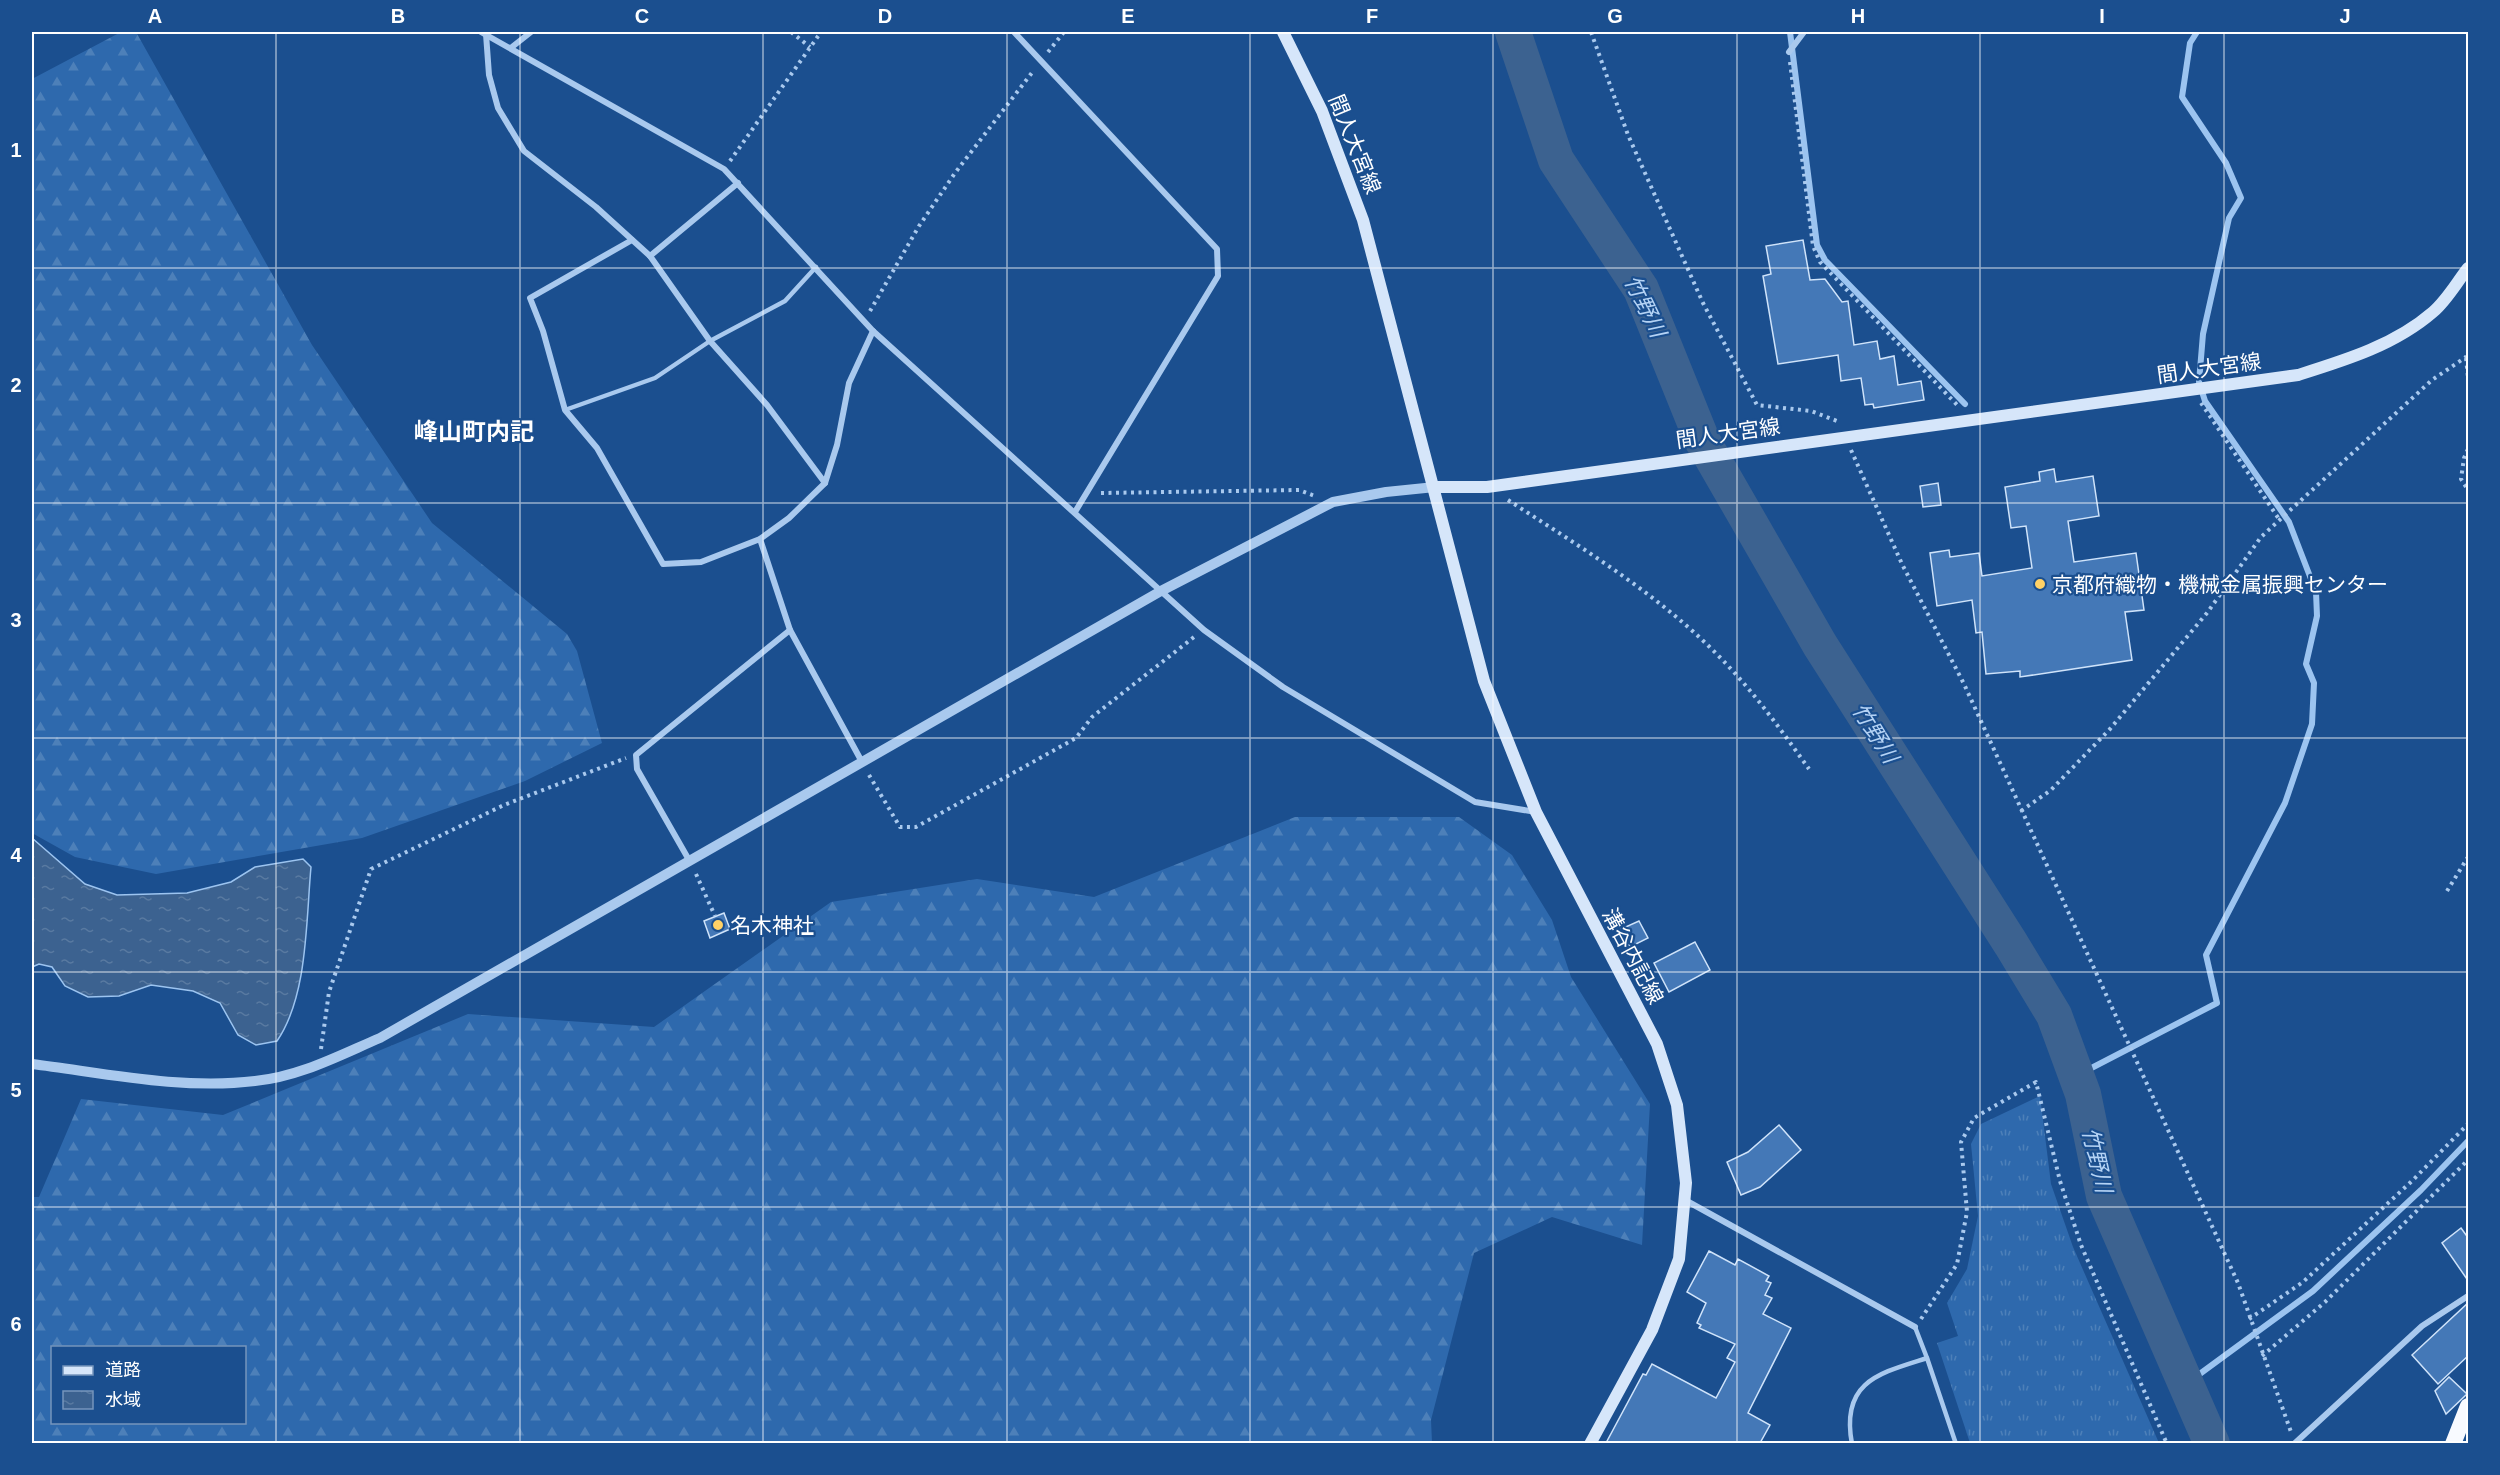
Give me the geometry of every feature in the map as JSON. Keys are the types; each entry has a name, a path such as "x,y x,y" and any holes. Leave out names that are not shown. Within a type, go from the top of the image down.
{"highway":[{"path":"2453,1443 2469,1406"}],"main road":[{"name":"間人大宮線","path":"1283,32 1322,111 1363,220 1435,487 1487,487 2298,375 2344,361 2392,340 2434,311 2469,268"},
{"name":"溝谷内記線","path":"1435,487 1461,601 1484,681 1536,812 1657,1044 1677,1105 1686,1182 1679,1259 1652,1330 1590,1443"}],"street":[{"path":"512,47 531,32"},
{"path":"1014,32 1217,249 1218,276 1075,512"},
{"path":"1789,52 1804,32"},
{"path":"483,33 512,47 724,169 873,331 1204,630 1283,687 1474,802 1536,812"},
{"path":"483,33 489,75 498,108 524,151 596,207 650,255 710,341 767,405 825,483"},
{"path":"650,255 738,183"},
{"path":"632,240 530,298 543,331 565,410 597,448 663,564 701,562 759,539 789,518 825,483 837,446 849,383 873,331"},
{"path":"32,1065 187,1082 256,1081 319,1065 380,1038 1161,591 1333,502 1386,492 1435,487"},
{"path":"759,539 790,630 862,762"},
{"path":"689,860 637,769 636,754 790,630"},
{"path":"1684,1200 1916,1327"},
{"path":"2294,1443 2422,1326 2469,1296"}],"lane":[{"path":"565,410 655,378 710,341 785,301 816,267"},
{"path":"1916,1327 1956,1443"},
{"path":"1852,1443 1852,1409 1859,1391 1877,1374 1927,1358"}],"path":[{"path":"791,32 810,47"},
{"path":"724,169 822,32"},
{"path":"864,321 919,226 949,182 1064,32"},
{"path":"1591,32 1638,156 1703,303 1757,405 1811,411 1837,421 1902,564 1964,684 2238,1283 2289,1431 2303,1437"},
{"path":"1789,52 1813,246 1820,262 1972,420"},
{"path":"2021,811 2051,790 2110,729 2207,613 2261,537 2432,380 2466,357 2469,351"},
{"path":"2466,357 2469,377"},
{"path":"2193,391 2279,519"},
{"path":"2469,449 2464,458 2461,479 2469,490"},
{"path":"1487,487 1632,583 1681,621 1736,674 1768,712 1809,769"},
{"path":"1086,494 1299,490 1333,502"},
{"path":"862,762 900,827 916,827 1076,738 1092,717 1204,630"},
{"path":"319,1065 329,992 371,869 504,805 636,754"},
{"path":"2447,891 2469,856"},
{"path":"689,860 715,916"},
{"path":"1916,1327 1958,1264 1967,1212 1961,1142 1974,1118 2036,1082 2060,1181 2081,1245 2167,1443"},
{"path":"2249,1319 2303,1282 2469,1124"},
{"path":"2262,1356 2325,1302 2469,1160"}],"green space":[{"path":"121,32 136,32 312,345 432,523 567,634 577,651 602,743 525,781 362,838 156,874 75,857 32,833 32,79"},
{"path":"1295,817 1459,817 1512,855 1552,920 1571,977 1650,1104 1642,1245 1552,1217 1474,1253 1431,1420 1432,1443 32,1443 32,1197 39,1197 81,1099 223,1115 468,1014 654,1027 831,902 977,879 1094,897"},
{"path":"2040,1096 2051,1184 2073,1247 2159,1443 1970,1443 1937,1343 1958,1336 1947,1303 1967,1269 1978,1216 1971,1144 1981,1124"}],"water":[{"path":"32,838 85,884 117,895 187,893 231,882 255,867 303,859 311,867 304,957 295,1002 277,1041 256,1045 238,1035 220,1003 193,991 151,985 119,996 88,997 65,986 52,967 39,964 32,967"}],"building":[{"path":"1803,240 1810,280 1825,279 1842,302 1848,301 1854,345 1877,341 1880,359 1894,356 1898,385 1921,381 1924,400 1874,408 1873,404 1865,405 1861,378 1841,381 1838,355 1778,364 1763,276 1771,274 1766,246"},
{"path":"2054,469 2056,482 2093,476 2099,516 2068,521 2074,562 2136,553 2144,610 2125,612 2132,660 2020,677 2020,671 1986,674 1982,632 1976,633 1972,600 1937,606 1930,553 1949,550 1950,557 1979,553 1982,576 2032,568 2026,526 2011,528 2005,487 2040,481 2039,472"},
{"path":"1938,483 1941,505 1923,507 1920,486"},
{"path":"724,913 730,929 710,938 704,921"},
{"path":"1639,921 1648,938 1630,947 1621,929"},
{"path":"1695,942 1710,970 1669,992 1654,963"},
{"path":"1779,1125 1801,1150 1760,1187 1741,1195 1727,1162 1748,1152"},
{"path":"2461,1228 2469,1239 2469,1282 2442,1243"},
{"path":"1709,1251 1735,1265 1738,1259 1769,1276 1766,1281 1771,1283 1765,1295 1772,1298 1763,1314 1791,1328 1748,1413 1770,1425 1760,1443 1606,1443 1643,1374 1646,1375 1652,1364 1716,1398 1735,1362 1727,1358 1735,1344 1699,1328 1701,1325 1697,1323 1706,1303 1687,1292"},
{"path":"2469,1302 2469,1355 2438,1384 2412,1355"},
{"path":"2449,1377 2467,1394 2446,1414 2435,1391"}],"waterway":[{"name":"竹野川","path":"1513,32 1556,160 1641,289 1702,440 1820,645 2054,1015 2083,1094 2104,1196 2212,1444"},
{"path":"1790,32 1817,245 1825,260 1965,404"},
{"path":"2076,1076 2217,1003 2206,955 2285,803 2312,724 2314,683 2306,664 2317,616 2316,592 2289,522 2205,401 2199,382 2203,334 2229,218 2241,198 2226,163 2182,97 2190,43 2197,32"},
{"path":"2186,1384 2313,1291 2421,1190 2468,1141"}],"place":[{"name":"京都府織物・機械金属振興センター","path":"2040,584"},
{"name":"名木神社","path":"718,925"}],"district":[{"name":"峰山町内記","path":"474,431"}]}
